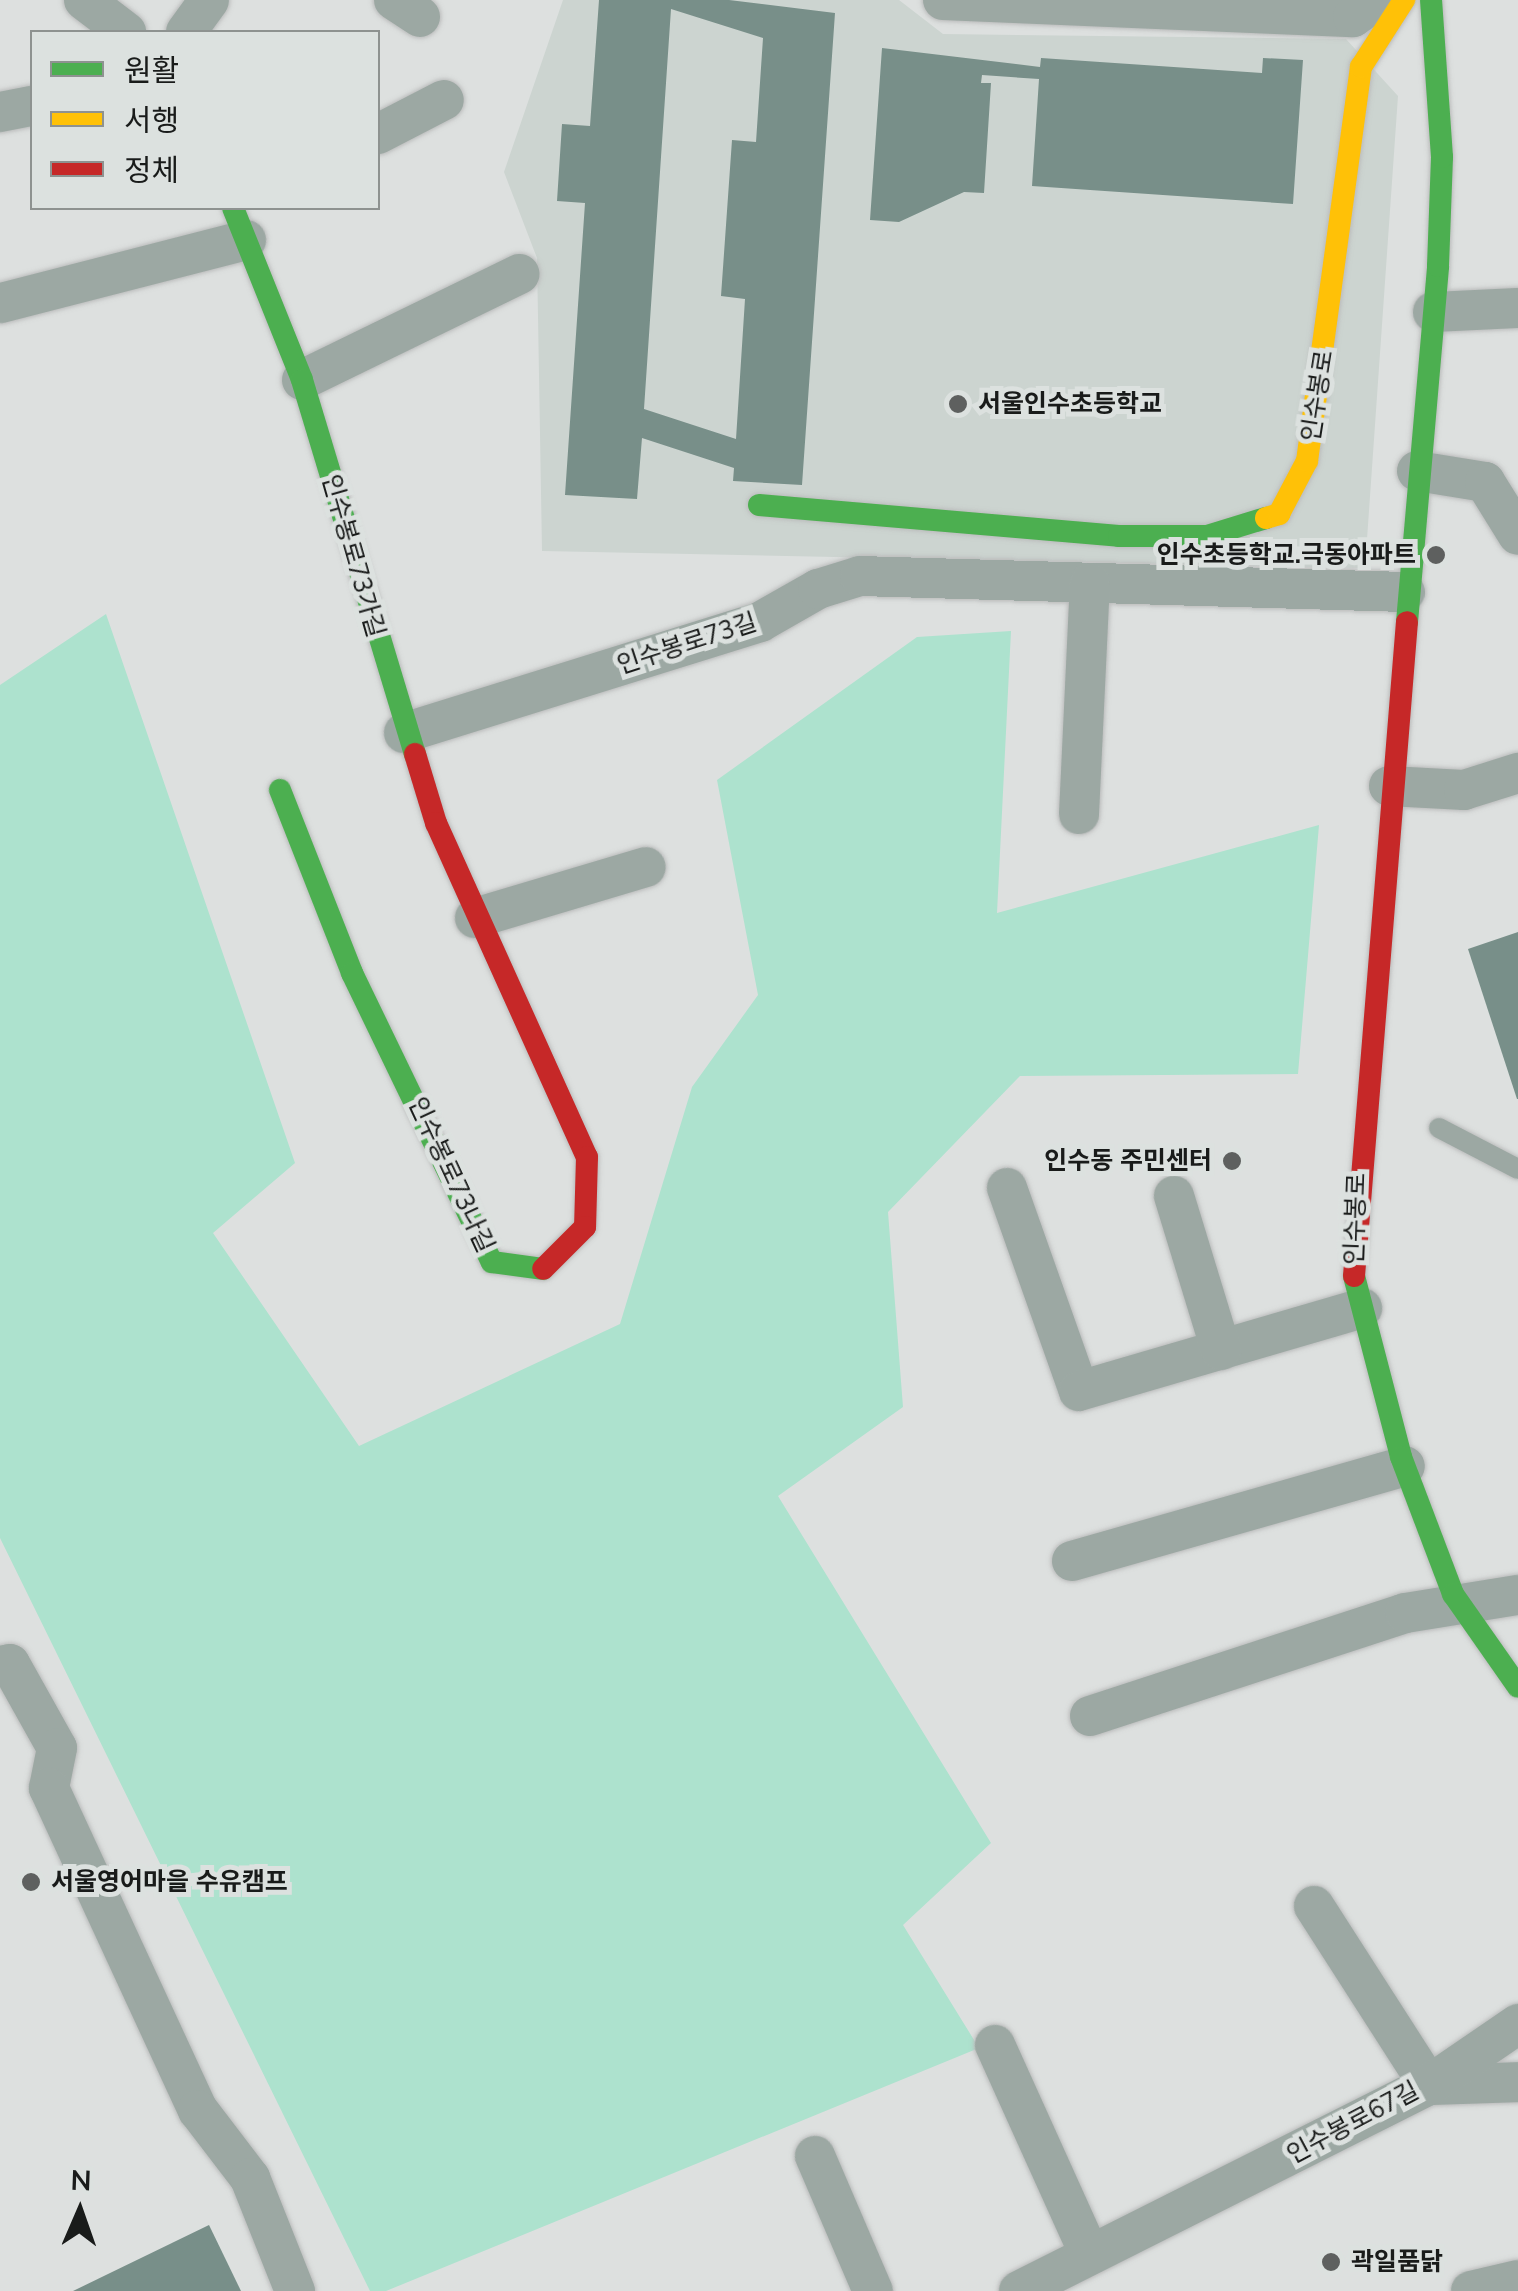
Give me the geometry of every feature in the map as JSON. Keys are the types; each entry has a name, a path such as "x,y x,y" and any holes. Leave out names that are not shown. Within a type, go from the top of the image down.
{"street":[{"path":"84,0 123,30"},
{"path":"188,30 210,0"},
{"path":"942,0 1353,17 1376,0"},
{"name":"인수봉로","path":"759,505 1119,536 1208,536 1280,514 1308,460 1361,68 1404,0"},
{"name":"인수봉로","path":"1430,0 1442,156 1433,312 1389,786 1352,1268 1404,1466 1460,1604 1518,1687"},
{"path":"380,133 444,100"},
{"path":"0,112 30,106"},
{"name":"인수봉로73가길","path":"0,304 237,216 302,380 404,732"},
{"path":"302,380 519,274"},
{"path":"1433,312 1518,308"},
{"path":"1417,471 1484,482 1518,535"},
{"name":"인수봉로73길","path":"404,732 760,622 818,588 860,576 1406,592"},
{"path":"1080,814 1090,583"},
{"name":"인수봉로73나길","path":"280,790 352,973 492,1262 543,1269 585,1228 587,1156 475,918 404,732"},
{"path":"1389,786 1464,790 1518,773"},
{"path":"475,918 646,868"},
{"path":"1007,1188 1079,1391 1362,1308"},
{"path":"1174,1196 1220,1350"},
{"path":"1072,1561 1404,1466"},
{"path":"1090,1716 1405,1613 1518,1595"},
{"path":"0,1666 10,1664 57,1748 49,1788 198,2110 250,2178 295,2291"},
{"name":"인수봉로67길","path":"1019,2291 1428,2085 1314,1906"},
{"path":"1428,2085 1518,2024"},
{"path":"995,2045 1090,2255"},
{"path":"1428,2085 1518,2082"},
{"path":"815,2156 873,2291"},
{"path":"1471,2291 1518,2280"}],"lane":[{"path":"1440,1128 1518,1169"}],"shaded area":[{"name":"서울인수초등학교","path":"563,0 899,0 943,34 1346,39 1398,96 1365,568 542,551 537,258 504,172"}],"green space":[{"path":"106,614 295,1163 213,1233 359,1446 620,1324 692,1087 758,995 717,780 917,637 1011,631 997,913 1319,825 1298,1074 1020,1076 888,1212 903,1407 778,1496 991,1843 903,1925 979,2048 386,2291 370,2291 0,1538 0,685"}],"building":[{"path":"599,0 729,0 835,13 802,485 733,481 734,468 642,438 637,499 565,495 585,203 557,201 562,124 590,126","holes":["671,9 763,38 756,142 732,140 721,296 745,299 736,439 644,409"]},
{"path":"882,48 1040,67 1041,58 1262,73 1263,58 1303,60 1293,204 1032,186 1039,79 982,75 981,83 991,83 984,193 964,192 899,222 870,220"},
{"path":"1518,932 1518,1099 1517,1099 1468,949"},
{"path":"209,2225 241,2291 73,2291"}],"traffic: fast":[{"path":"1407,622 1438,266 1442,157 1431,0"},
{"path":"234,210 302,380 415,754"},
{"path":"759,505 1119,536 1207,536 1266,518"},
{"path":"280,790 352,973 492,1262 543,1269"},
{"path":"1354,1276 1401,1457 1453,1594 1518,1687"}],"traffic: slow":[{"path":"1266,518 1279,514 1307,461 1361,67 1404,0"}],"traffic: jam":[{"path":"1354,1276 1407,622"},
{"path":"415,754 436,823 587,1157 585,1227 543,1269"}],"place":[{"name":"서울인수초등학교","path":"958,404"},
{"name":"인수초등학교.극동아파트","path":"1436,555"},
{"name":"인수동 주민센터","path":"1232,1161"},
{"name":"서울영어마을 수유캠프","path":"31,1882"},
{"name":"곽일품닭","path":"1331,2262"}]}
